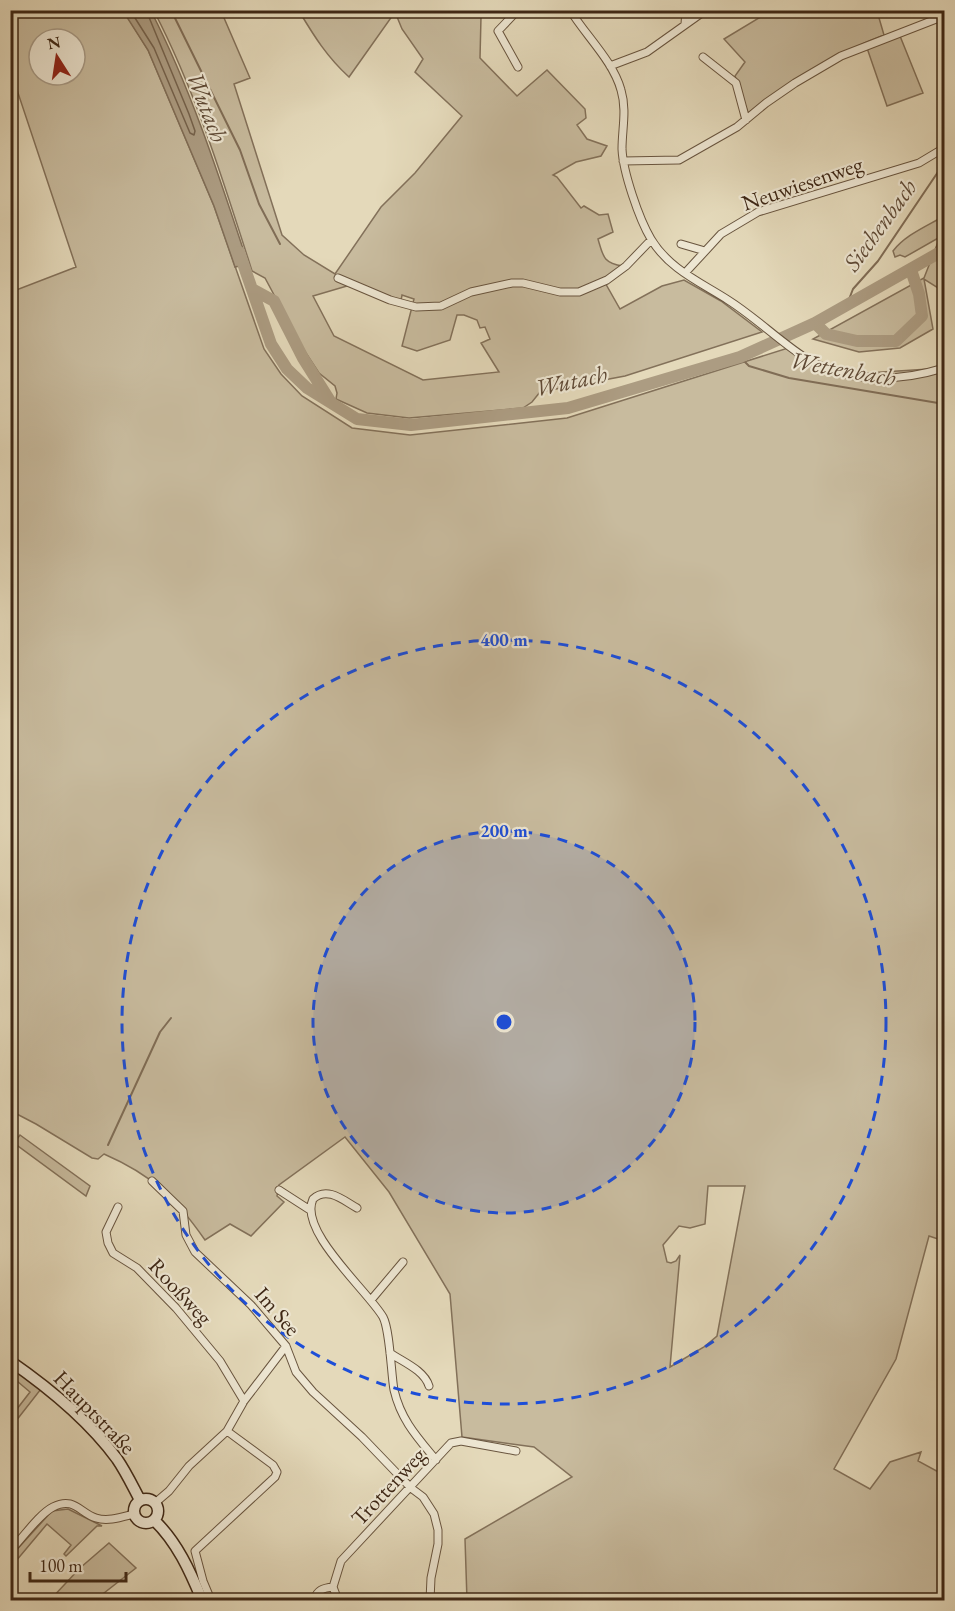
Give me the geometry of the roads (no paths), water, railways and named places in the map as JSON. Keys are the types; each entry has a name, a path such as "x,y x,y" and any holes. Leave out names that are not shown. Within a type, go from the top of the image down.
{"main road":[{"name":"Hauptstraße","path":"10,1361 35,1378 99,1438 117,1459 140,1500"},
{"path":"148,1499 154,1503 158,1513 154,1520 148,1523 141,1522 134,1514 134,1508 140,1500 148,1499"},
{"path":"154,1520 184,1561 202,1600"}],"street":[{"path":"518,10 498,31 518,67"},
{"path":"570,10 582,30 610,66 621,90 624,105 622,146 632,193 651,240 668,262 745,312 796,351 828,370 863,378 891,378 945,369"},
{"path":"685,24 686,10"},
{"path":"610,66 646,52 706,10"},
{"path":"624,161 679,160 737,127 765,103 841,56 945,16"},
{"path":"703,57 736,83 746,120"},
{"name":"Neuwiesenweg","path":"685,273 721,234 758,212 919,163 945,148"},
{"path":"338,278 390,300 416,307 441,306 464,295 512,283 524,283 570,293 588,290 607,280 626,266 651,240"},
{"path":"681,244 705,251"},
{"name":"Im See","path":"152,1181 183,1211 186,1235 195,1252 251,1305 286,1346 296,1372 313,1392 423,1497 434,1514 438,1530 429,1600"},
{"path":"279,1190 310,1210"},
{"path":"357,1208 332,1194 324,1193 313,1199 310,1210 317,1229 333,1257 371,1300 385,1320 395,1391 407,1425 436,1460"},
{"name":"Rooßweg","path":"118,1207 106,1232 113,1253 136,1268 176,1308 220,1361 244,1401"},
{"path":"371,1300 403,1262"},
{"path":"154,1503 169,1491 189,1466 227,1431 244,1401 286,1346"},
{"path":"390,1353 427,1378 429,1386"},
{"path":"211,1600 195,1551 275,1477 277,1472 273,1465 227,1431"},
{"name":"Trottenweg","path":"333,1587 341,1562 451,1443 462,1441 516,1451"},
{"path":"10,1551 45,1512 59,1504 73,1504 94,1518 109,1520 134,1514"},
{"path":"314,1600 320,1590 333,1587 338,1600"}],"water":[{"path":"123,11 151,11 166,41 216,168 248,264 235,267 214,206 148,50"}],"waterway":[{"path":"171,10 240,150 259,204 280,244"},
{"name":"Siechenbach","path":"846,307 853,289 878,261 944,163"},
{"name":"Wutach","path":"239,252 271,344 287,369 307,388 357,419 411,425 568,408 740,357 815,323 944,250"},
{"name":"Wutach","path":"815,323 826,334 857,341 896,341 922,316 919,294 911,270"},
{"name":"Wutach","path":"252,289 274,301 303,358 330,401"},
{"name":"Wettenbach","path":"740,357 749,366 789,378 944,404"},
{"path":"108,1145 160,1032 171,1018"}]}
